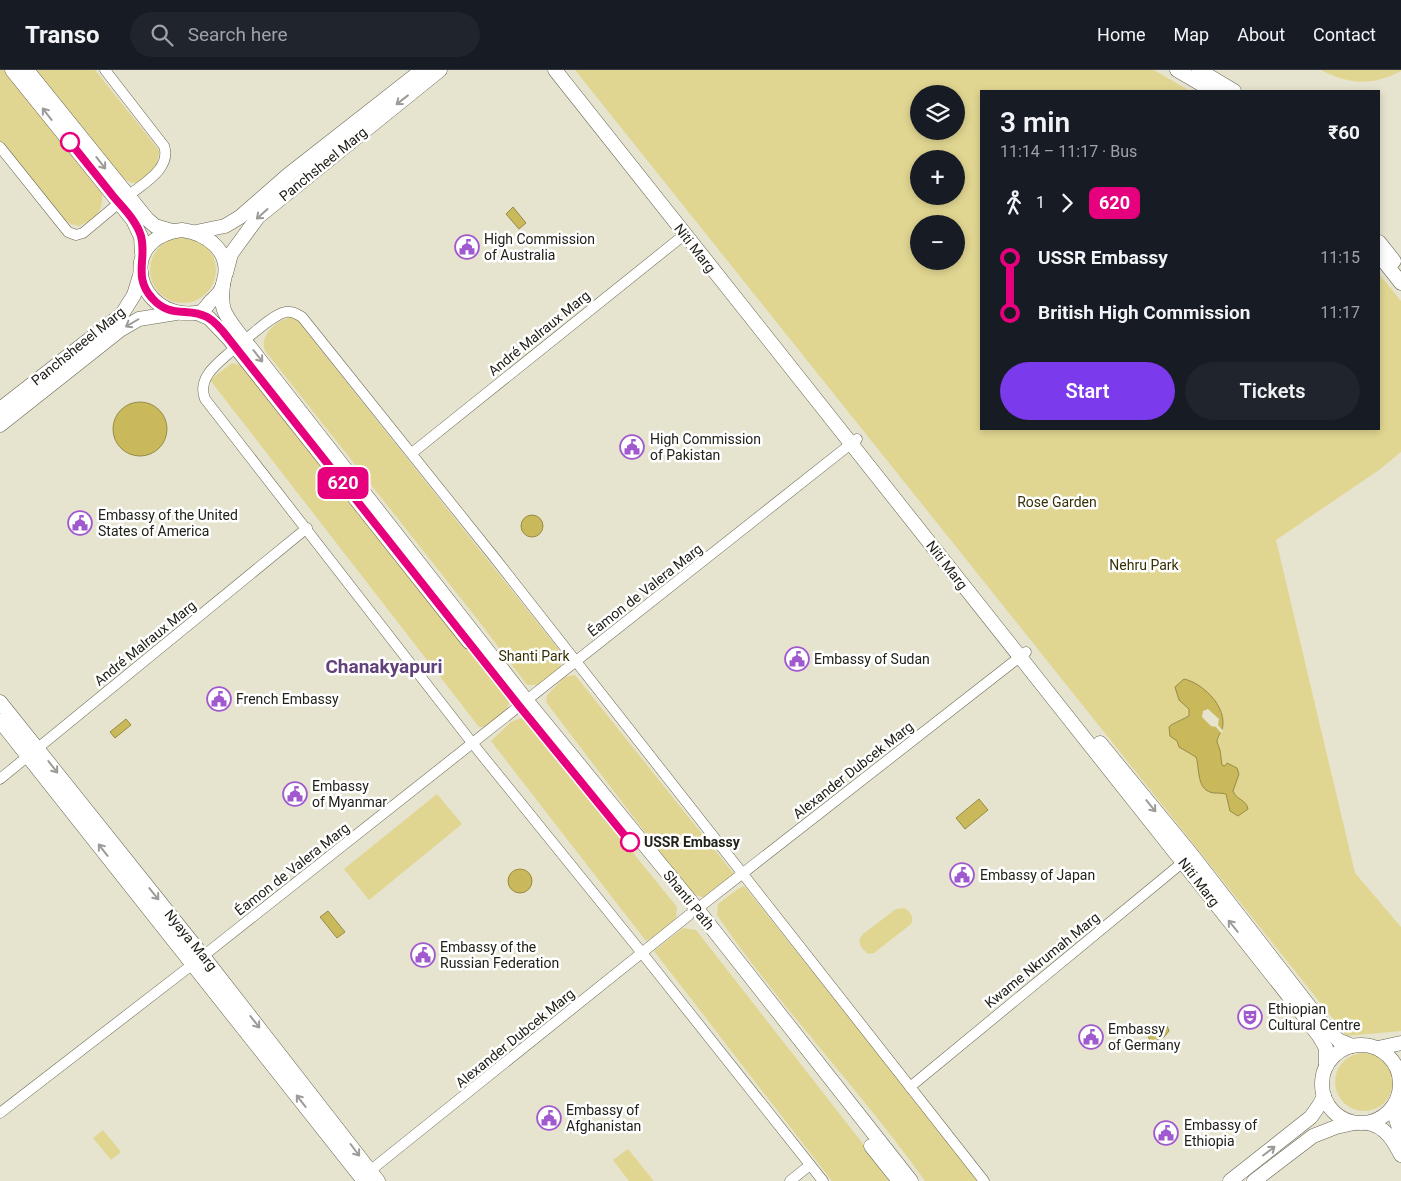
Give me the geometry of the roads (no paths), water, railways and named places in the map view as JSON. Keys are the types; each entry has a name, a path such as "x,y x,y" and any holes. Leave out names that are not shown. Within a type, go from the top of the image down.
{"main road":[{"path":"12,70 123,200 155,226 172,231"},
{"path":"27,70 123,200 141,237 141,272 145,289 155,302 179,313"},
{"name":"Panchsheel Marg","path":"196,232 224,226 240,217 288,174 422,70"},
{"name":"Panchsheel Marg","path":"224,279 231,254 258,217 440,70"},
{"name":"Niti Marg","path":"555,70 684,235 854,442"},
{"name":"Niti Marg","path":"564,70 854,442 1023,654 1162,837 1188,858 1323,1024 1338,1040 1352,1046"},
{"path":"1177,70 1211,90"},
{"path":"1198,70 1232,90"},
{"path":"0,425 120,330 139,319 179,313 197,314 206,308 219,294 224,279 224,260 217,247 210,240 196,232 172,231 155,239 142,253"},
{"path":"1380,243 1401,269"},
{"path":"1380,256 1401,283"},
{"name":"Panchsheeel Marg","path":"0,409 122,314 134,295 141,272"},
{"name":"Shanti Path","path":"224,279 221,298 224,314 240,343 524,704 912,1181"},
{"name":"Shanti Path","path":"197,314 208,318 240,343"},
{"name":"Nyaya Marg","path":"0,702 33,752 198,960 366,1178"},
{"name":"Nyaya Marg","path":"0,721 33,752"},
{"name":"Niti Marg","path":"1188,858 1319,1036 1326,1048 1326,1066"},
{"name":"Shanti Path","path":"693,912 899,1181"},
{"path":"1378,1048 1401,1043"},
{"path":"1401,1134 1396,1119 1395,1104 1400,1090 1400,1074 1390,1057 1378,1048 1368,1045 1352,1046 1340,1051 1326,1066 1323,1076 1322,1086 1329,1107 1338,1116 1361,1123 1376,1125 1388,1134 1401,1155"},
{"path":"1230,1181 1311,1117 1324,1096"},
{"path":"1254,1181 1313,1136 1336,1127 1361,1123 1383,1116 1395,1104"}],"street":[{"path":"0,147 68,232 76,235 83,233 160,170 165,162 167,153 164,146 105,70"},
{"name":"André Malraux Marg","path":"412,453 684,235"},
{"path":"823,1181 473,744 205,399 202,390 203,380 212,369 240,343 276,316 285,312 293,312 302,317 412,453 984,1181"},
{"name":"Éamon de Valera Marg","path":"0,1113 524,704 854,442"},
{"name":"André Malraux Marg","path":"0,778 307,528"},
{"name":"Alexander Dubcek Marg","path":"366,1178 693,912 1023,654"},
{"name":"Kwame Nkrumah Marg","path":"910,1087 1188,858"},
{"path":"790,1181 810,1165"}],"place":[{"name":"High Commission of Australia","path":"467,247"},
{"name":"High Commission of Pakistan","path":"632,447"},
{"name":"Embassy of the United States of America","path":"80,523"},
{"name":"Embassy of Sudan","path":"797,659"},
{"name":"French Embassy","path":"219,699"},
{"name":"Embassy of Myanmar","path":"295,794"},
{"name":"USSR Embassy","path":"630,842"},
{"name":"Embassy of Japan","path":"962,875"},
{"name":"Embassy of the Russian Federation","path":"423,955"},
{"name":"Ethiopian Cultural Centre","path":"1250,1017"},
{"name":"Embassy of Germany","path":"1091,1037"},
{"name":"Embassy of Afghanistan","path":"549,1118"},
{"name":"Embassy of Ethiopia","path":"1166,1133"}],"district":[{"name":"Chanakyapuri","path":"384,666"}],"park label":[{"name":"Rose Garden","path":"1057,502"},
{"name":"Nehru Park","path":"1144,565"},
{"name":"Shanti Park","path":"534,656"}]}
